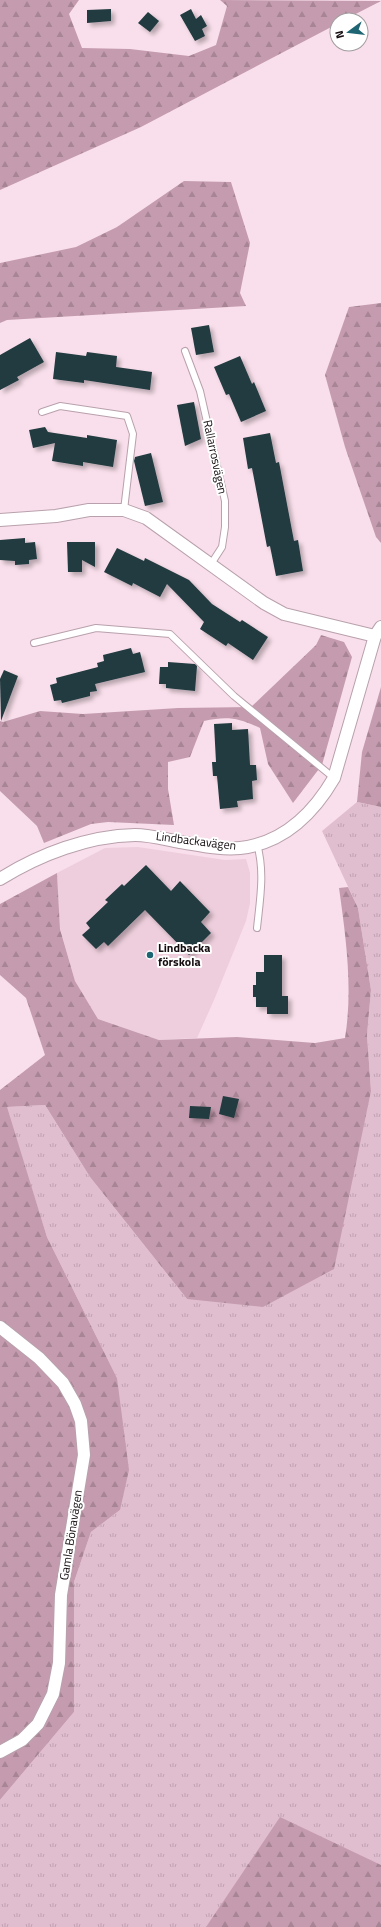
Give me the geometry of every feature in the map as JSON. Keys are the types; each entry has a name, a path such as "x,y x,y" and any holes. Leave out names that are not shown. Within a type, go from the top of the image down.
{"street":[{"path":"0,520 56,516 89,510 124,510 146,518 264,603 284,614 378,632"},
{"name":"Lindbackavägen","path":"0,879 57,851 108,837 150,835 185,842 240,848 283,835 304,818 321,799 334,778 378,632"},
{"name":"Gamla Bönavägen","path":"0,1327 39,1358 63,1383 76,1404 81,1421 84,1454 62,1595 59,1663 53,1694 38,1724 22,1740 0,1752"}],"lane":[{"name":"Rallarrosvägen","path":"185,351 200,391 225,501 225,527 222,548 211,564"},
{"path":"42,412 60,406 127,416 133,434 124,510"},
{"path":"34,643 96,628 170,634 234,696 334,778"},
{"path":"257,844 261,862 262,880 257,928"}],"shaded area":[{"name":"Lindbacka förskola","path":"138,847 225,860 246,859 250,873 250,903 246,921 197,1038 159,1040 98,1019 75,981 60,928 57,873 105,848"}],"green space":[{"path":"0,0 79,0 69,14 82,48 130,49 189,56 216,45 227,6 220,0 381,1 360,12 329,12 329,28 141,127 0,190"},
{"path":"184,181 231,182 250,243 240,293 246,306 7,320 0,323 0,263 76,247 117,227"},
{"path":"381,303 381,543 376,537 345,447 325,375 349,307"},
{"path":"321,635 344,642 352,657 322,765 293,803 268,764 260,728 239,720 226,718 204,721 190,757 168,762 168,789 174,825 108,822 91,824 44,843 37,826 0,791 0,721 3,722 40,711 83,714 178,708 251,707 316,645"},
{"path":"381,687 381,807 357,802 362,752"},
{"path":"357,802 381,807 381,1927 0,1927 0,1800 74,1712 74,1582 91,1532 120,1510 117,1378 47,1237 6,1107 45,1105 90,1177 187,1299 371,1091 367,1035 371,990 358,908 322,831"},
{"path":"57,873 60,929 75,981 98,1019 159,1040 237,1037 315,1043 345,1038 348,1001 348,963 339,888 348,887 358,908 371,990 367,1035 371,1091 334,1269 263,1307 187,1299 90,1177 45,1105 7,1107 47,1237 117,1378 129,1470 120,1510 91,1532 74,1582 74,1712 0,1800 0,1090 45,1055 26,998 0,975 0,904"},
{"path":"280,1817 381,1865 381,1927 206,1927"}],"building":[{"path":"111,9 111,21 87,23 87,10"},
{"path":"191,9 196,19 201,15 207,26 202,29 205,36 195,41 180,15"},
{"path":"148,12 159,21 150,32 138,23"},
{"path":"209,325 214,352 196,355 191,328"},
{"path":"30,338 44,362 17,377 19,380 0,390 0,355"},
{"path":"56,352 86,356 87,352 117,356 116,367 152,372 150,390 84,380 84,383 53,379"},
{"path":"240,356 252,384 254,382 266,411 241,422 229,394 226,395 214,367"},
{"path":"194,402 201,439 185,446 177,405"},
{"path":"45,427 48,432 87,438 87,435 117,440 113,467 83,462 83,466 52,461 55,443 33,448 29,430"},
{"path":"270,433 276,463 279,462 294,541 298,540 303,571 276,576 270,546 267,547 252,468 248,469 243,438"},
{"path":"151,453 163,502 145,506 134,461 135,457"},
{"path":"25,538 25,543 35,542 37,559 29,560 29,564 15,565 15,561 0,560 0,540"},
{"path":"67,542 95,542 95,567 82,560 82,572 68,572"},
{"path":"117,548 144,561 145,558 189,580 212,604 240,622 242,620 268,637 253,660 228,643 226,646 200,629 204,622 167,584 160,597 133,583 132,586 104,572"},
{"path":"131,648 133,654 140,652 145,672 95,684 97,691 90,692 90,696 62,703 61,700 54,701 50,685 57,683 56,678 98,667 97,663 104,661 103,655"},
{"path":"168,662 195,664 197,666 195,691 166,688 166,684 159,684 160,667 168,667"},
{"path":"4,670 18,676 1,721 0,679"},
{"path":"232,723 232,730 248,729 250,765 256,765 257,780 252,781 253,799 237,801 238,807 220,809 217,776 213,776 212,762 216,762 214,724"},
{"path":"146,865 171,891 180,881 210,912 201,922 211,933 189,955 145,910 108,946 104,942 96,949 82,935 90,928 86,923 108,902 105,900 122,884 124,886"},
{"path":"264,955 282,955 282,996 288,996 288,1014 267,1014 267,1007 256,1007 256,997 253,997 253,985 256,985 256,972 264,972"},
{"path":"223,1096 239,1099 234,1118 219,1114"},
{"path":"190,1106 211,1107 209,1119 189,1118"}],"place":[{"name":"Lindbacka förskola","path":"150,955"}]}
